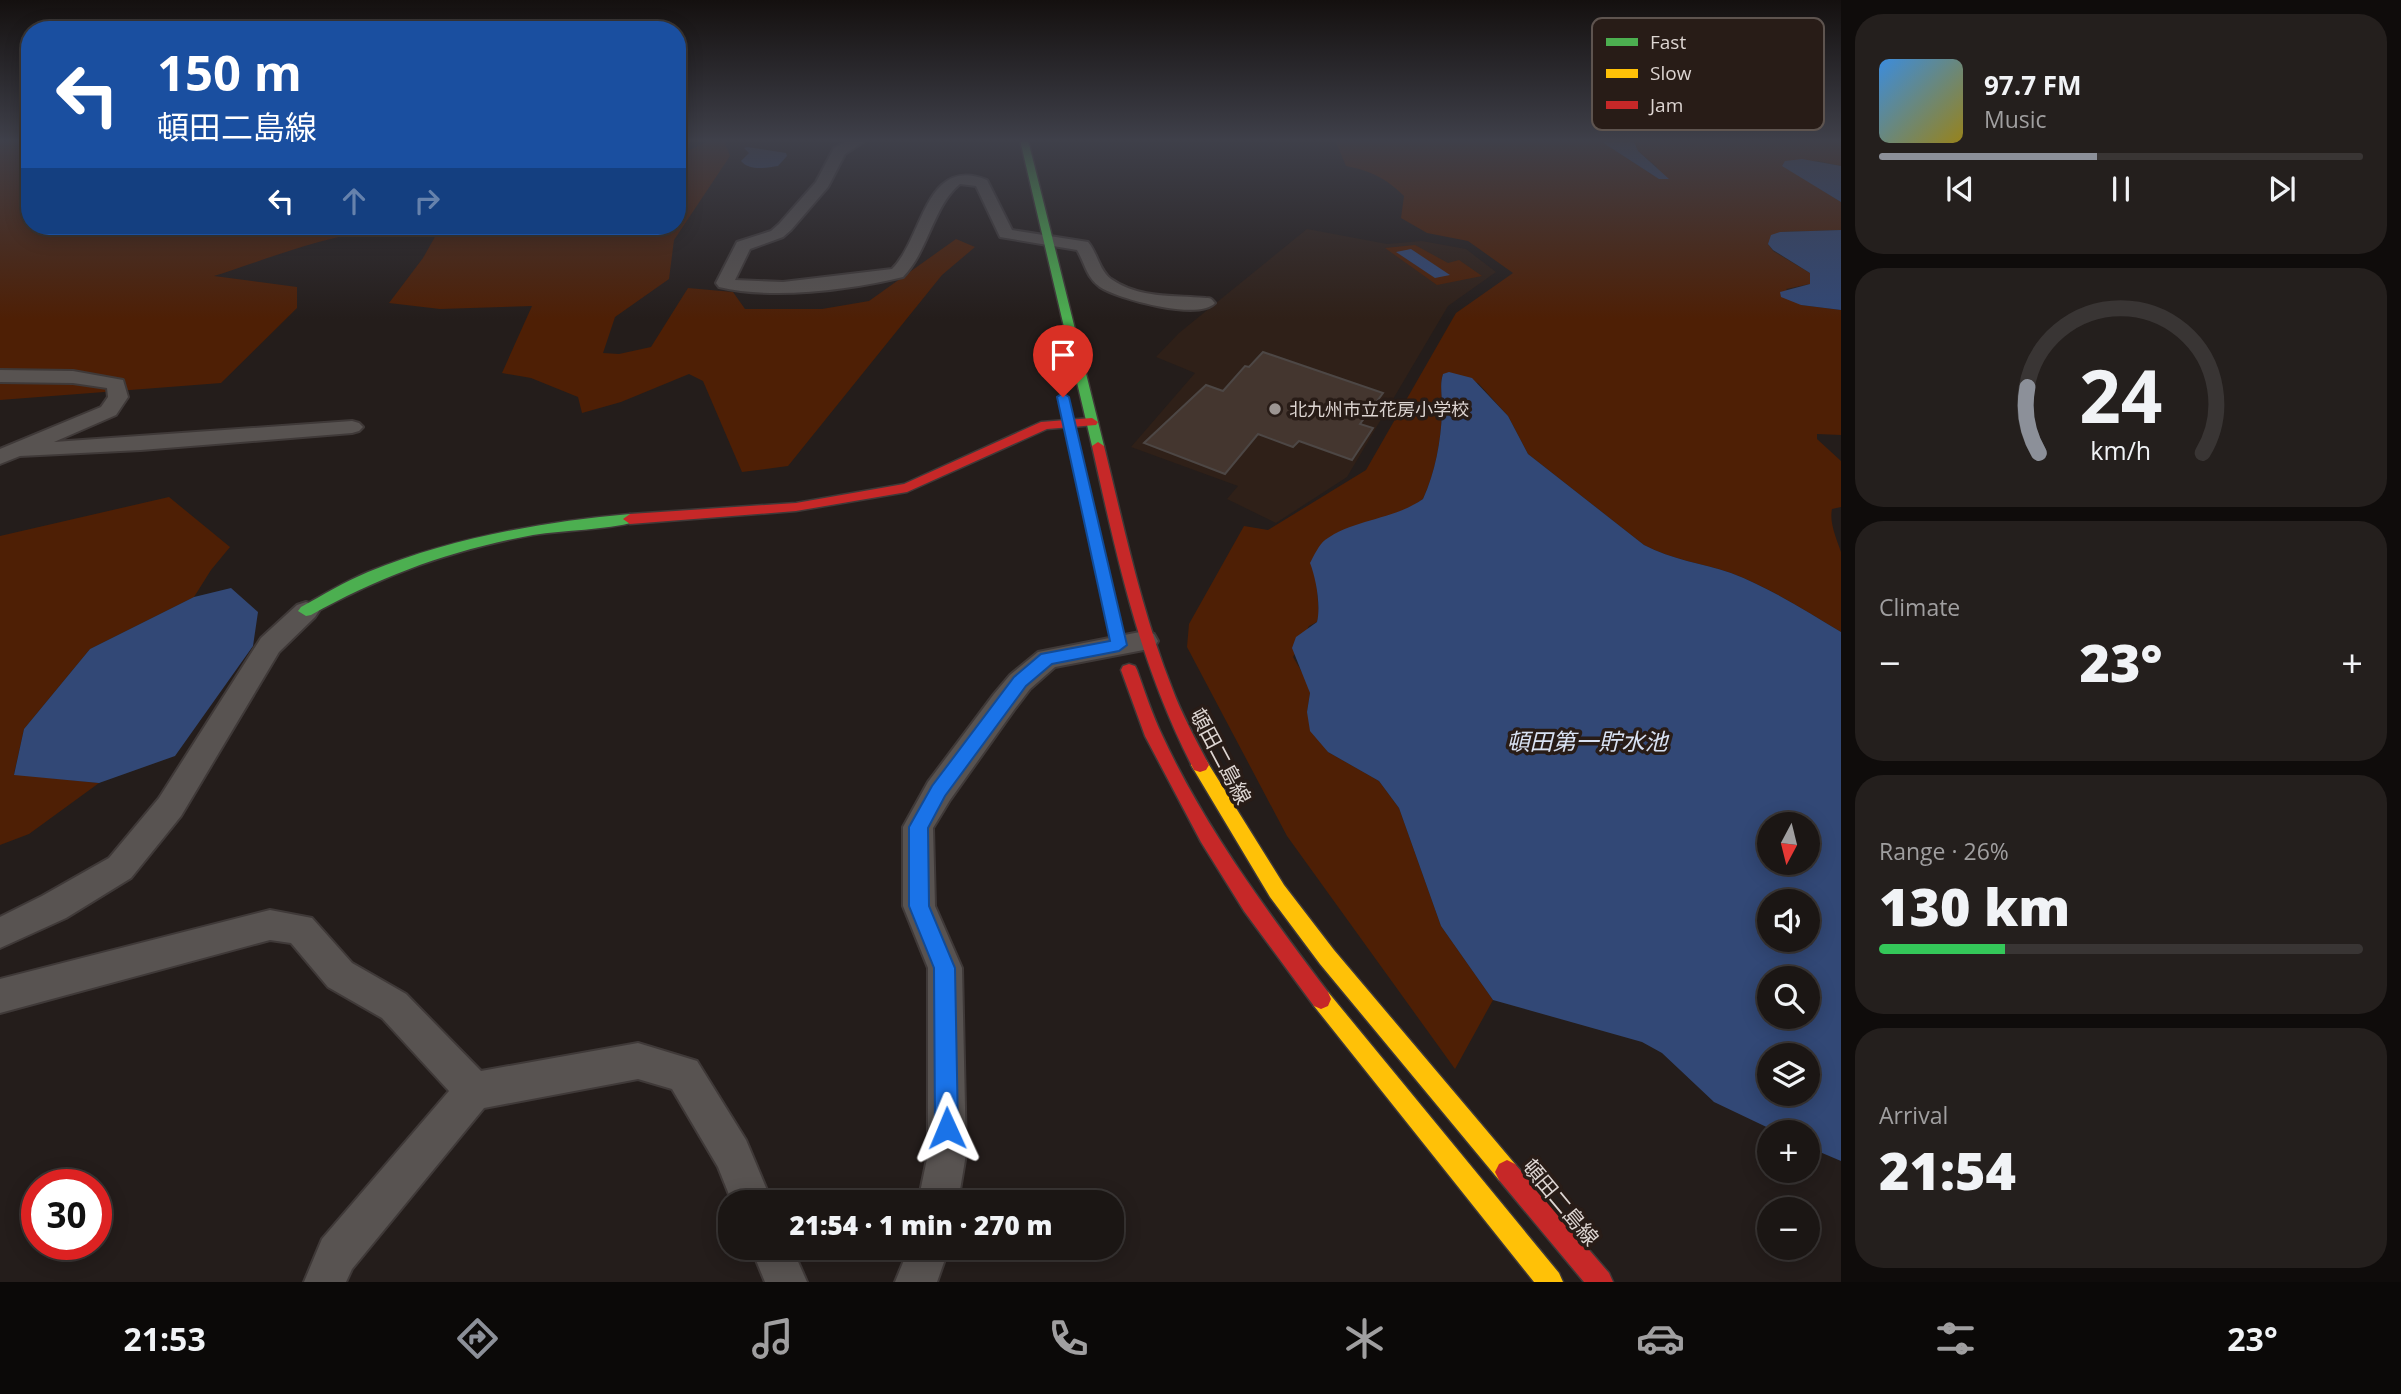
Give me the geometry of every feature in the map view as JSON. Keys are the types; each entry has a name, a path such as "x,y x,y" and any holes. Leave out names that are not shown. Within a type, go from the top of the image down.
{"main road":[{"name":"頓田二島線","path":"1037,200 1091,422 1127,639 1154,736 1208,836 1251,905 1302,976 1550,1282"},
{"path":"306,611 373,576 469,544 598,521 796,507 907,488 1045,425 1091,422"},
{"name":"頓田二島線","path":"1127,639 1235,825 1278,891 1327,957 1600,1282"}],"street":[{"path":"809,200 777,234 743,246 725,283 734,287 761,289 897,273 941,200"},
{"path":"990,200 1006,234 1082,246 1087,251 1097,275 1115,288 1135,296 1195,305 1206,303"},
{"path":"0,376 73,377 116,384 118,397 109,411 10,454"},
{"path":"10,454 352,426"},
{"path":"0,933 54,907 121,868 170,807 270,645 306,611"},
{"path":"940,1190 947,1154 945,968 919,906 918,827 939,791 1020,682 1047,659 1127,639"},
{"path":"0,996 244,930 270,925 300,929 340,975 394,1006 474,1091"},
{"path":"325,1282 337,1254 474,1091 638,1061 684,1073 732,1154 747,1190"},
{"path":"776,1260 786,1282"},
{"path":"916,1282 924,1260"}],"shaded area":[{"path":"0,200 21,200 21,235 351,235 295,249 214,276 297,287 297,308 221,383 0,400"},
{"path":"686,200 701,200 686,222"},
{"path":"1403,200 1838,200 1841,202 1841,230 1780,232 1768,244 1773,251 1810,273 1810,284 1786,289 1801,305 1841,310 1841,435 1817,434 1817,439 1841,461 1841,507 1832,509 1831,514 1841,552 1841,632 1745,579 1644,545 1528,454 1508,416 1478,383 1443,374 1439,446 1423,499 1400,512 1324,541 1316,579 1319,613 1317,622 1309,626 1293,657 1306,679 1310,693 1307,712 1328,752 1379,781 1399,808 1441,926 1493,1000 1455,1069 1287,836 1187,647 1189,624 1244,526 1268,530 1366,470 1456,313 1513,273 1468,241 1427,233 1401,218"},
{"name":"北九州市立花房小学校","path":"1307,229 1387,244 1422,241 1466,249 1496,272 1448,306 1347,477 1276,523 1227,499 1238,486 1131,447 1195,373 1156,357 1179,333"},
{"path":"436,235 677,235 674,240 669,279 615,317 603,353 619,354 651,347 688,288 733,292 745,309 822,309 869,301 956,239 975,247 942,275 788,466 742,472 703,381 689,374 621,402 582,413 578,397 531,378 502,373 532,306 440,309 389,303 423,258"},
{"path":"1415,245 1448,263 1459,260 1482,276 1437,285 1385,248"},
{"path":"169,497 230,547 194,597 90,649 24,729 14,774 99,783 29,834 0,845 0,536"}],"water":[{"path":"1841,230 1841,310 1801,305 1781,297 1780,292 1810,284 1810,273 1773,250 1768,244 1771,235 1780,232"},
{"path":"1411,249 1450,275 1435,278 1396,252"},
{"name":"頓田第一貯水池","path":"1449,372 1472,378 1508,416 1528,454 1644,545 1745,579 1788,600 1841,632 1841,1161 1820,1152 1820,1120 1757,1120 1757,1122 1714,1102 1662,1053 1642,1042 1493,1000 1441,926 1399,808 1379,781 1328,752 1310,731 1307,712 1310,693 1292,648 1296,637 1317,622 1317,592 1310,563 1323,542 1336,533 1399,511 1423,499 1439,445 1443,374"},
{"path":"231,588 258,612 253,646 175,756 99,783 14,775 24,729 90,649 194,597"}],"building":[{"path":"1263,352 1383,393 1360,424 1373,428 1352,460 1299,441 1293,447 1258,434 1225,474 1144,443 1206,385 1223,391 1245,366 1249,367"}],"traffic: fast":[{"path":"1038,200 1098,446"},
{"path":"306,611 373,576 434,554 532,531 630,519"}],"traffic: slow":[{"path":"1200,765 1277,891 1327,957 1507,1172"},
{"path":"1321,999 1550,1282"}],"traffic: jam":[{"path":"630,519 796,507 907,488 1045,425 1092,422"},
{"path":"1098,446 1127,569 1150,649 1180,727 1200,765"},
{"path":"1129,670 1154,736 1208,836 1251,905 1321,999"},
{"path":"1507,1172 1600,1282"}],"place":[{"name":"北九州市立花房小学校","path":"1275,409"}],"route":[{"path":"947,1128 945,968 919,906 918,827 939,791 1020,682 1047,659 1119,645 1063,397"}]}
